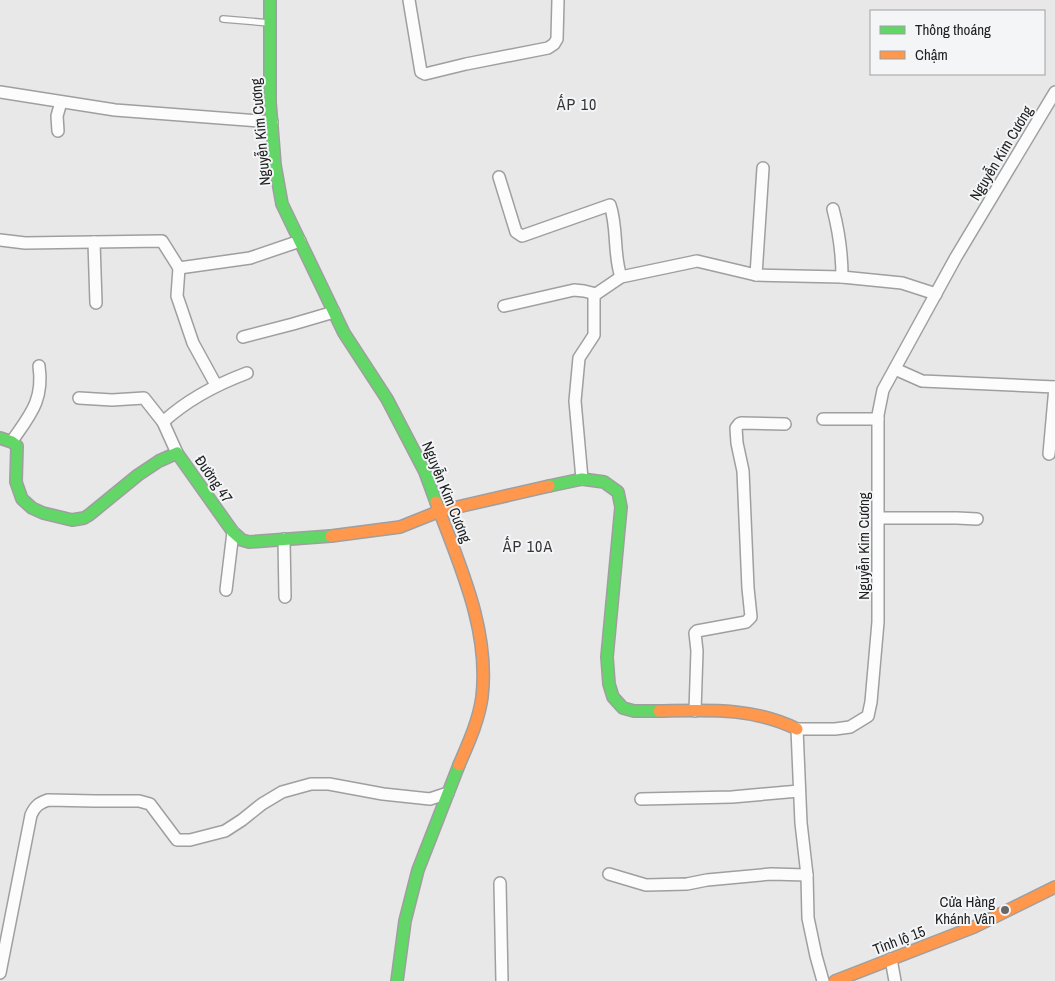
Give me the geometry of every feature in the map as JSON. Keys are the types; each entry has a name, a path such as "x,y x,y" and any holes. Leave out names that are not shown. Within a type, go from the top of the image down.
{"street":[{"name":"Nguyễn Kim Cương","path":"270,0 274,165 282,204 344,333 387,399 425,472 469,592 480,638 483,670 482,698 474,728 418,870 406,920 397,981"},
{"path":"409,0 422,72 425,74 548,48 557,39 558,0"},
{"path":"0,92 115,110 272,122"},
{"name":"Nguyễn Kim Cương","path":"797,729 850,727 868,716 872,702 878,622 878,419 883,390 956,257 1055,92"},
{"path":"58,131 57,116 61,102"},
{"path":"756,275 763,168"},
{"path":"499,177 516,232 522,236 610,205 621,278"},
{"path":"833,210 838,224 842,256 842,277"},
{"path":"0,240 25,243 162,241 179,268 177,296 192,343 216,385"},
{"path":"179,268 250,258 300,241"},
{"path":"94,242 96,303"},
{"path":"582,479 575,401 579,358 594,334 594,297 621,278 697,261 756,275 842,277 902,282 936,294"},
{"path":"504,306 574,290 596,294"},
{"path":"243,337 334,312"},
{"path":"0,438 12,442 33,412 38,399 41,380 38,366"},
{"path":"895,369 922,381 1055,387 1049,454"},
{"path":"163,422 181,407 216,385 247,373"},
{"path":"79,398 112,400 144,398 163,422 177,453"},
{"path":"823,420 878,419"},
{"path":"695,711 697,651 695,633 697,631 746,622 751,617 743,471 736,428 741,423 785,424"},
{"name":"Đường 47","path":"12,442 17,446 18,453 17,492 22,501 46,515 82,519 92,514 100,505 159,460 177,453 233,532"},
{"path":"233,532 242,540 249,542 334,536 400,527 440,511 582,479 604,482 618,492 620,507 607,657 608,680 614,698 622,707 634,711 757,713 787,723 797,729 799,791 808,918 823,981"},
{"path":"879,518 976,519"},
{"path":"226,590 233,532"},
{"path":"284,539 285,597"},
{"path":"0,973 31,815 36,806 41,802 48,800 139,801 150,804 177,840 190,840 225,831 282,792 311,784 329,784 391,795 430,799 448,793"},
{"path":"641,799 732,797 799,791"},
{"path":"609,874 646,885 687,884 707,880 771,874 806,875"},
{"path":"500,883 502,981"},
{"name":"Tỉnh lộ 15","path":"835,981 974,928 1055,887"},
{"path":"891,959 896,981"}],"lane":[{"path":"223,19 270,24"}],"traffic: fast":[{"path":"270,0 270,102 275,165 282,204 344,333 387,399 425,472 436,502"},
{"path":"0,438 17,446 16,482 22,499 32,508 43,513 72,520 84,518 138,475 159,461 177,453 233,532 242,540 249,542 331,536"},
{"path":"549,486 582,479 604,482 618,492 621,507 607,657 609,684 613,697 623,708 634,711 659,711"},
{"path":"397,981 405,921 418,870 459,765"}],"traffic: slow":[{"path":"331,536 400,527 440,511 549,486"},
{"path":"436,502 471,597 481,647 483,672 481,706 473,732 459,765"},
{"path":"659,711 712,710 746,713 780,722 797,729"},
{"path":"835,981 974,927 1055,887"}],"place":[{"name":"Cửa Hàng Khánh Vân","path":"1005,910"}],"district":[{"name":"ẤP 10","path":"577,104"},
{"name":"ẤP 10A","path":"528,546"}]}
